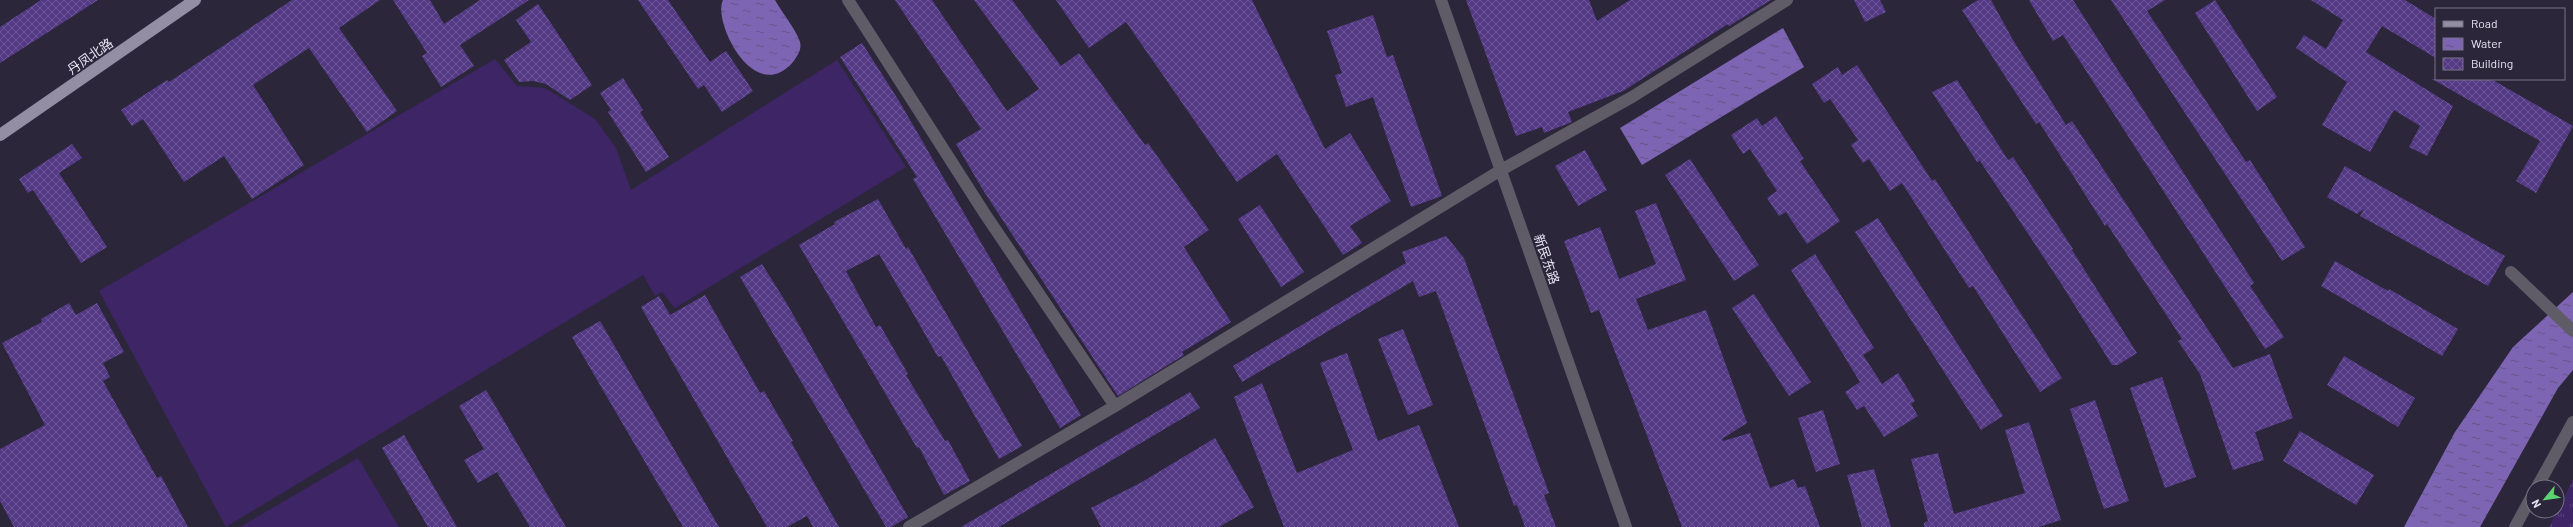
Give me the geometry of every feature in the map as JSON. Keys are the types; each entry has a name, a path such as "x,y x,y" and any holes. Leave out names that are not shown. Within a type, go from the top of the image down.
{"main road":[{"name":"丹凤北路","path":"0,134 196,0"}],"street":[{"path":"848,0 985,214 1115,406"},
{"name":"新民东路","path":"1441,0 1626,527"},
{"path":"909,527 1115,406 1500,170 1632,97 1787,0"},
{"path":"2511,272 2573,331"},
{"path":"2541,479 2573,422"},
{"path":"2515,527 2525,509"}],"green space":[{"path":"495,59 517,86 545,88 595,119 616,148 631,190 837,60 906,167 675,308 662,292 655,296 643,275 226,527 99,291"},
{"path":"358,458 399,527 240,527"},
{"path":"2573,480 2573,527 2549,527 2553,519 2565,519 2565,496"}],"water":[{"path":"723,0 775,0 796,32 800,42 800,50 793,62 778,73 764,74 751,68 739,56 730,41 721,11"},
{"path":"1783,28 1804,67 1642,165 1620,128"},
{"path":"2573,292 2573,370 2558,388 2480,527 2404,527 2455,432 2513,347"}],"building":[{"path":"41,0 98,0 0,63 0,27"},
{"path":"292,0 380,0 339,28 397,111 367,132 309,48 253,85 304,165 252,199 224,156 184,182 143,119 132,126 121,110 167,80 169,82"},
{"path":"393,0 430,0 444,24 480,0 529,0 460,45 474,66 441,87 422,56 427,53"},
{"path":"638,0 668,0 710,62 726,51 753,91 722,112 704,85 698,89"},
{"path":"895,0 932,0 1007,111 1039,89 974,0 1012,0 1061,66 1079,53 1145,145 1148,143 1209,230 1184,247 1231,322 1182,352 1184,355 1118,396 983,190 956,144 981,129"},
{"path":"1056,0 1252,0 1325,149 1350,133 1391,201 1350,226 1362,243 1343,255 1277,154 1237,182 1126,22 1089,48"},
{"path":"1466,0 1589,0 1597,21 1630,0 1771,0 1729,26 1728,24 1623,91 1568,112 1572,122 1544,133 1542,127 1516,136"},
{"path":"1854,0 1880,0 1886,12 1865,22"},
{"path":"1978,0 1991,0 2013,40 2066,125 2072,121 2233,368 2270,354 2293,418 2255,432 2264,460 2233,470 2200,374 2178,341 2182,339 2107,224 2105,226 2039,122 2036,124 1962,10"},
{"path":"2029,0 2073,0 2254,283 2250,286 2284,337 2265,349 2063,35 2053,41"},
{"path":"2111,0 2165,0 2147,11 2246,162 2250,160 2305,247 2282,261"},
{"path":"2215,0 2277,97 2257,111 2195,13"},
{"path":"2311,0 2405,0 2435,18 2435,57 2382,26 2366,52 2453,106 2427,156 2409,147 2420,126 2394,110 2370,152 2322,125 2347,82 2296,48 2304,35 2326,49 2343,20"},
{"path":"538,4 592,85 570,100 546,84 533,81 519,82 504,60 531,42 516,20"},
{"path":"1373,15 1387,57 1393,55 1442,196 1411,207 1373,97 1346,107 1335,75 1342,73 1327,31"},
{"path":"862,43 899,101 1081,415 1060,428 913,179 917,177 840,57"},
{"path":"1857,65 1932,181 1935,179 2062,378 2040,392 1973,286 1969,288 1902,183 1890,191 1869,159 1863,163 1851,145 1858,140 1830,99 1824,103 1812,84 1838,67 1842,75"},
{"path":"623,78 643,110 640,112 669,157 646,172 608,112 611,110 600,93"},
{"path":"2432,79 2493,80 2573,126 2536,193 2516,181 2540,141"},
{"path":"1957,80 2008,160 2013,157 2073,249 2072,250 2137,353 2118,365 2112,365 2060,282 1980,161 1977,162 1932,92"},
{"path":"1776,116 1804,159 1800,161 1840,221 1807,244 1786,212 1779,216 1767,198 1777,191 1750,149 1743,154 1731,135 1757,118 1762,126"},
{"path":"72,144 82,158 59,173 107,247 81,263 33,190 28,193 19,179"},
{"path":"1585,150 1607,190 1578,206 1555,166"},
{"path":"1690,159 1759,265 1734,281 1665,175"},
{"path":"2345,166 2505,256 2488,286 2360,216 2364,209 2357,214 2327,197"},
{"path":"878,199 906,249 908,247 1022,446 999,459 941,356 938,357 879,254 846,271 876,327 880,325 908,374 906,375 945,441 948,440 970,481 944,495 919,447 917,448 799,245 835,224 834,222"},
{"path":"1656,203 1686,280 1636,299 1648,330 1706,310 1747,423 1722,439 1723,441 1750,433 1770,488 1794,479 1798,488 1805,486 1820,527 1682,527 1599,310 1591,313 1564,241 1600,227 1619,279 1656,264 1635,211"},
{"path":"1260,205 1304,272 1281,287 1238,219"},
{"path":"1878,218 2003,416 1981,430 1855,232"},
{"path":"1446,236 1464,258 1549,493 1544,495 1556,527 1525,527 1517,505 1514,506 1436,291 1419,297 1413,281 1242,382 1233,366 1406,263 1402,252"},
{"path":"1815,254 1874,348 1863,355 1882,384 1898,373 1915,401 1911,404 1918,416 1884,437 1864,406 1857,410 1845,392 1860,382 1791,270"},
{"path":"2335,261 2388,291 2389,289 2458,329 2442,356 2321,286"},
{"path":"762,264 787,304 908,517 891,527 886,527 740,277"},
{"path":"1754,294 1811,382 1789,396 1732,308"},
{"path":"705,295 760,393 764,391 793,441 791,442 839,527 813,527 807,516 787,527 767,527 641,307 659,296 670,315"},
{"path":"69,303 76,315 97,303 124,352 103,363 110,377 103,381 157,478 161,476 188,527 14,527 0,501 0,449 45,425 2,343 42,322 41,319"},
{"path":"600,321 719,527 683,527 572,337"},
{"path":"1403,329 1433,405 1408,415 1378,339"},
{"path":"1347,353 1378,441 1419,425 1459,527 1284,527 1234,397 1262,383 1297,473 1353,450 1320,363"},
{"path":"2344,356 2415,398 2398,427 2327,385"},
{"path":"2162,377 2196,477 2165,488 2130,388"},
{"path":"486,390 566,527 530,527 497,472 478,483 464,460 484,449 459,406"},
{"path":"1190,392 1200,408 999,527 961,527"},
{"path":"2095,400 2129,501 2104,509 2070,409"},
{"path":"1823,410 1840,464 1816,472 1798,418"},
{"path":"2029,422 2061,520 2039,527 1924,527 1924,523 1928,521 1911,459 1938,453 1954,514 2025,493 2005,430"},
{"path":"2300,431 2374,475 2356,505 2283,461"},
{"path":"404,435 457,527 428,527 382,448"},
{"path":"1215,438 1254,507 1219,527 1101,527 1091,508 1142,482"},
{"path":"1874,469 1891,527 1862,527 1847,475"}]}
